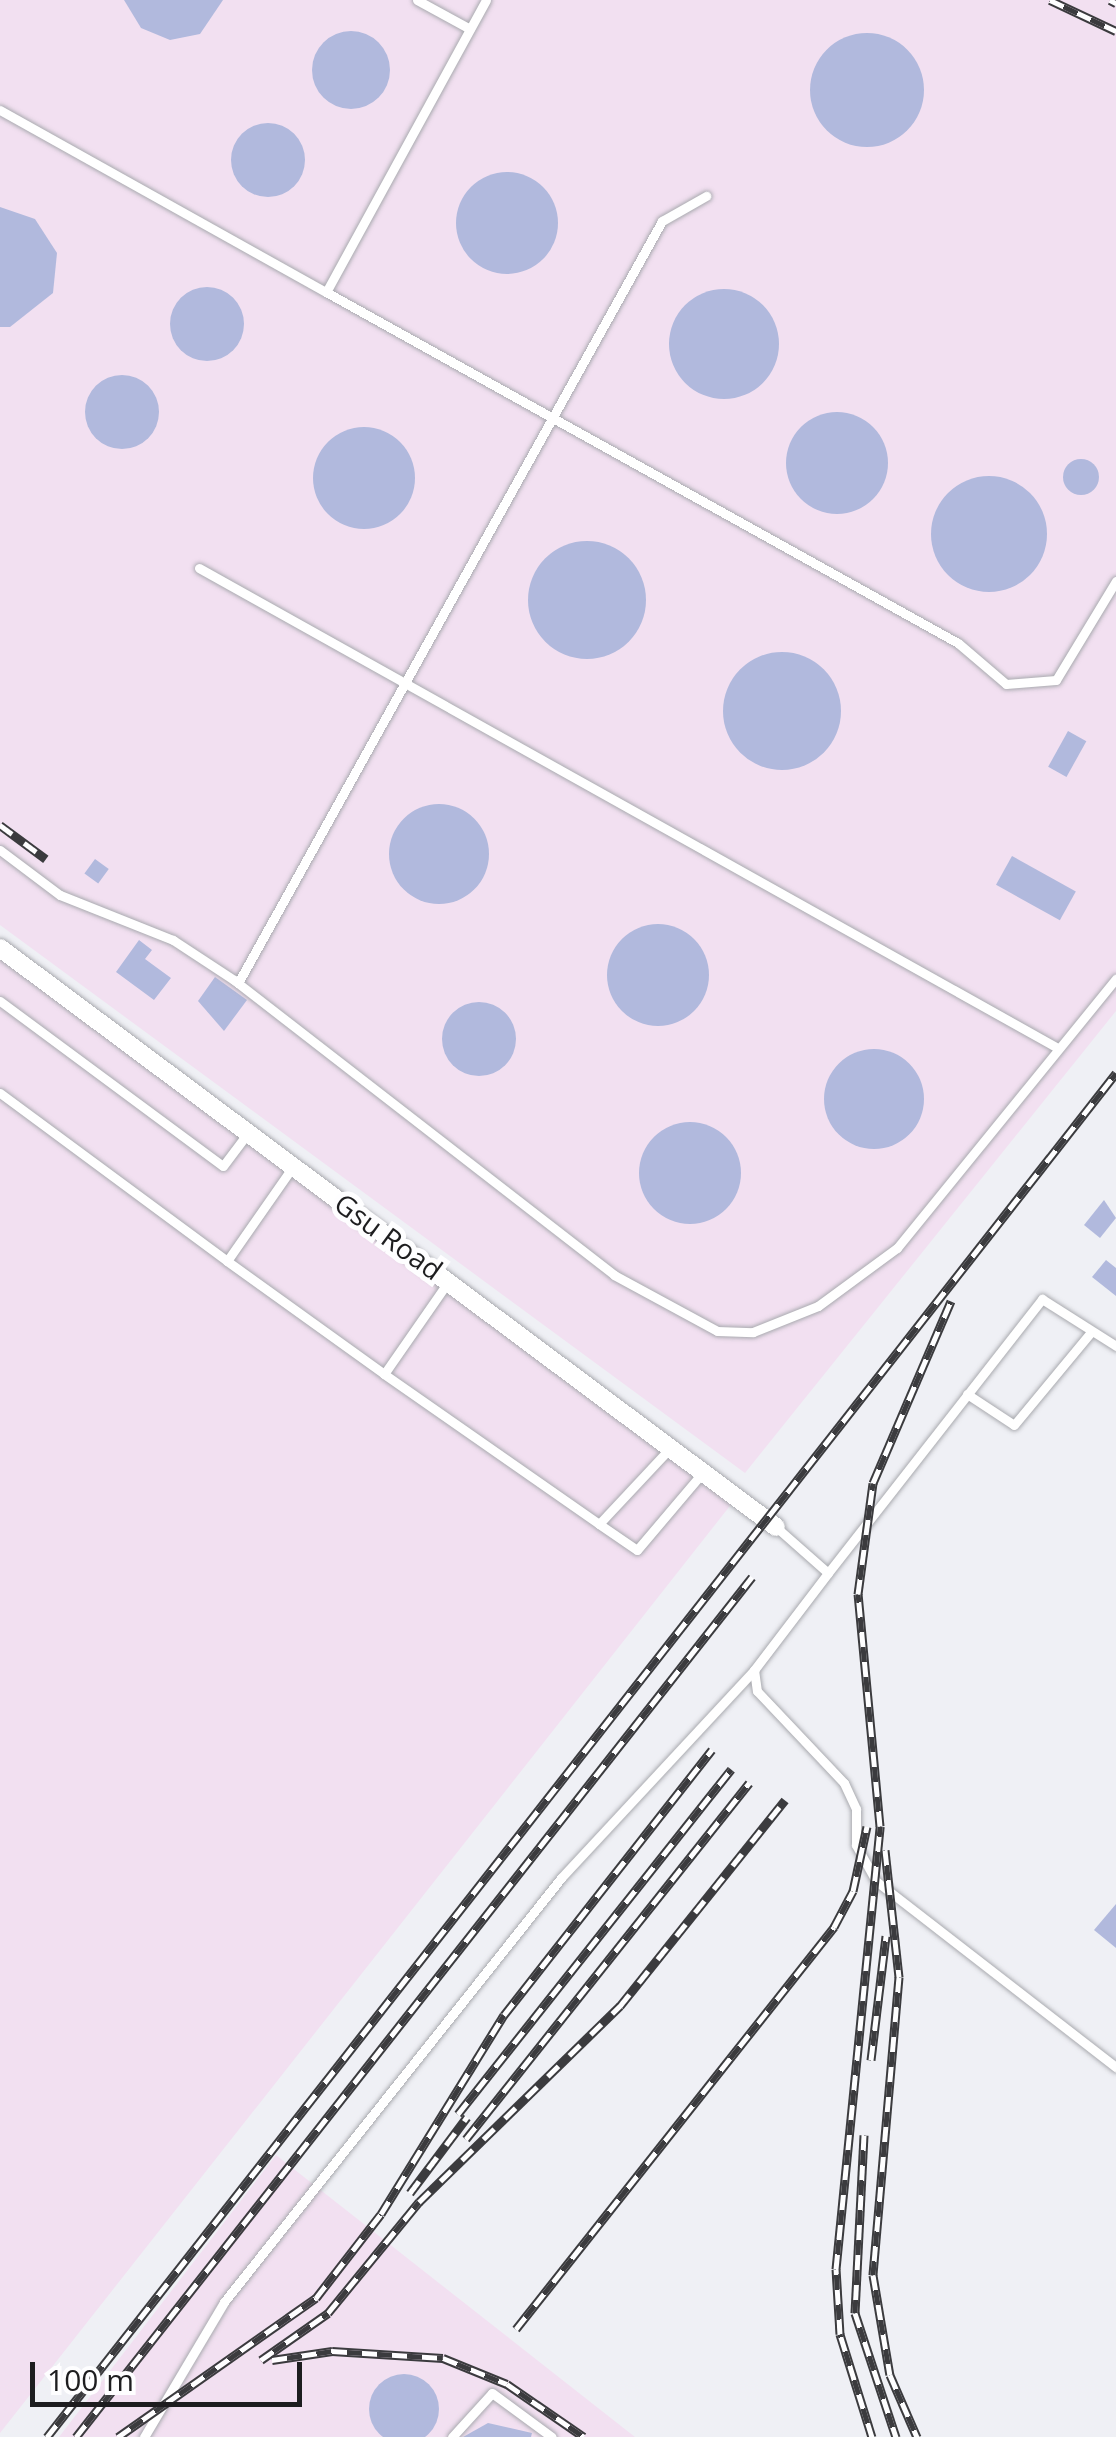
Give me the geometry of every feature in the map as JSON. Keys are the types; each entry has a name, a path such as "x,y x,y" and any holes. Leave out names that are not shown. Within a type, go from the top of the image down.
{"street":[{"name":"Gsu Road","path":"1,951 706,1469 776,1527"}],"lane":[{"path":"417,0 470,29"},
{"path":"326,292 486,0"},
{"path":"0,110 958,644 1006,684 1056,680 1116,581"},
{"path":"238,983 662,221 706,196"},
{"path":"199,568 1058,1048"},
{"path":"0,850 60,895 173,940 238,983 614,1275 717,1330 753,1332 818,1306 897,1248 1116,980"},
{"path":"0,1002 224,1166 249,1132"},
{"path":"0,1093 227,1262 637,1550 706,1469"},
{"path":"227,1262 294,1166"},
{"path":"384,1374 450,1280"},
{"path":"144,2437 224,2302 561,1878 754,1670 1042,1299 1116,1346"},
{"path":"968,1394 1014,1426 1091,1332"},
{"path":"599,1524 673,1446"},
{"path":"776,1527 828,1573"},
{"path":"754,1670 778,1723 844,1783 856,1809 856,1845 876,1881 1116,2067"},
{"path":"452,2437 492,2393 552,2437"}],"shaded area":[{"path":"0,0 1116,0 1116,1011 745,1473 0,925"},
{"path":"0,959 733,1502 0,2433"},
{"path":"276,2155 635,2437 59,2437"}],"building":[{"path":"124,0 223,0 200,34 170,40 141,28"},
{"path":"351,31 379,42 390,70 379,98 351,109 323,98 312,70 323,42"},
{"path":"867,33 899,42 915,58 924,90 915,122 899,138 867,147 835,138 819,122 810,90 819,58 835,42"},
{"path":"268,123 282,125 294,134 303,146 303,174 294,186 282,195 268,197 254,195 242,186 233,174 231,160 233,146 242,134 254,125"},
{"path":"507,172 526,176 543,187 554,204 558,223 554,242 543,259 526,270 507,274 488,270 471,259 460,242 456,223 460,204 471,187 488,176"},
{"path":"0,207 35,219 57,253 53,293 10,327 0,327"},
{"path":"207,287 234,297 244,324 234,351 207,361 180,351 170,324 180,297"},
{"path":"724,289 745,293 763,305 775,323 779,344 775,365 763,383 745,395 724,399 703,395 685,383 673,365 669,344 673,323 685,305 703,293"},
{"path":"122,375 148,386 159,412 148,438 122,449 96,438 85,412 96,386"},
{"path":"837,412 856,416 873,427 884,444 888,463 884,482 873,499 856,510 837,514 818,510 801,499 790,482 786,463 790,444 801,427 818,416"},
{"path":"364,427 384,430 407,449 415,478 412,498 393,521 364,529 344,526 321,507 313,478 316,458 335,435"},
{"path":"1081,459 1094,464 1099,477 1094,490 1081,495 1068,490 1063,477 1068,464"},
{"path":"989,476 1011,480 1030,493 1043,512 1047,534 1043,556 1030,575 1011,588 989,592 967,588 948,575 935,556 931,534 935,512 948,493 967,480"},
{"path":"587,541 609,546 629,558 641,578 646,600 641,622 629,642 609,654 587,659 565,654 545,642 533,622 528,600 533,578 545,558 565,546"},
{"path":"782,652 805,657 824,669 836,688 841,711 836,734 824,753 805,765 782,770 759,765 740,753 728,734 723,711 728,688 740,669 759,657"},
{"path":"1068,731 1086,741 1066,777 1048,767"},
{"path":"439,804 458,807 475,818 486,835 486,873 475,890 458,901 439,904 420,901 403,890 392,873 389,854 392,835 403,818 420,807"},
{"path":"1012,856 1076,891 1060,920 996,885"},
{"path":"95,859 109,869 98,884 84,874"},
{"path":"648,924 668,924 687,932 701,946 709,975 706,995 687,1018 668,1026 648,1026 629,1018 615,1004 607,985 607,965 615,946 629,932"},
{"path":"139,940 152,950 145,959 171,978 154,1000 116,972"},
{"path":"215,977 247,1000 224,1031 198,1001"},
{"path":"479,1002 493,1004 505,1013 514,1025 514,1053 505,1065 493,1074 479,1076 465,1074 453,1065 444,1053 442,1039 444,1025 453,1013 465,1004"},
{"path":"874,1049 893,1053 909,1064 920,1080 924,1099 920,1118 909,1134 893,1145 874,1149 855,1145 839,1134 828,1118 824,1099 828,1080 839,1064 855,1053"},
{"path":"690,1122 710,1126 726,1137 737,1153 741,1173 737,1193 726,1209 710,1220 690,1224 670,1220 654,1209 643,1193 639,1173 643,1153 654,1137 670,1126"},
{"path":"1104,1200 1116,1218 1100,1238 1084,1225"},
{"path":"1106,1260 1116,1268 1116,1296 1092,1277"},
{"path":"1116,1904 1116,1948 1094,1930"},
{"path":"404,2374 429,2384 439,2409 429,2434 404,2444 379,2434 369,2409 379,2384"},
{"path":"488,2423 532,2433 531,2437 463,2437"}],"railway":[{"path":"1050,0 1116,31"},
{"path":"1110,0 1116,3"},
{"path":"0,825 46,859"},
{"path":"47,2437 1116,1073"},
{"path":"872,2437 840,2334 836,2269 880,1826 858,1594 873,1483 951,1301"},
{"path":"76,2437 752,1577"},
{"path":"118,2437 316,2298 381,2214 504,2015 712,1750"},
{"path":"458,2114 731,1769"},
{"path":"466,2139 749,1783"},
{"path":"261,2360 328,2313 419,2202 620,2006 785,1800"},
{"path":"516,2329 834,1927 853,1891 867,1826"},
{"path":"885,1850 899,1977 873,2275 890,2375 917,2437"},
{"path":"871,2060 886,1936"},
{"path":"410,2193 467,2117"},
{"path":"864,2135 855,2313 896,2437"},
{"path":"272,2360 332,2351 443,2358 507,2384 584,2437"}]}
